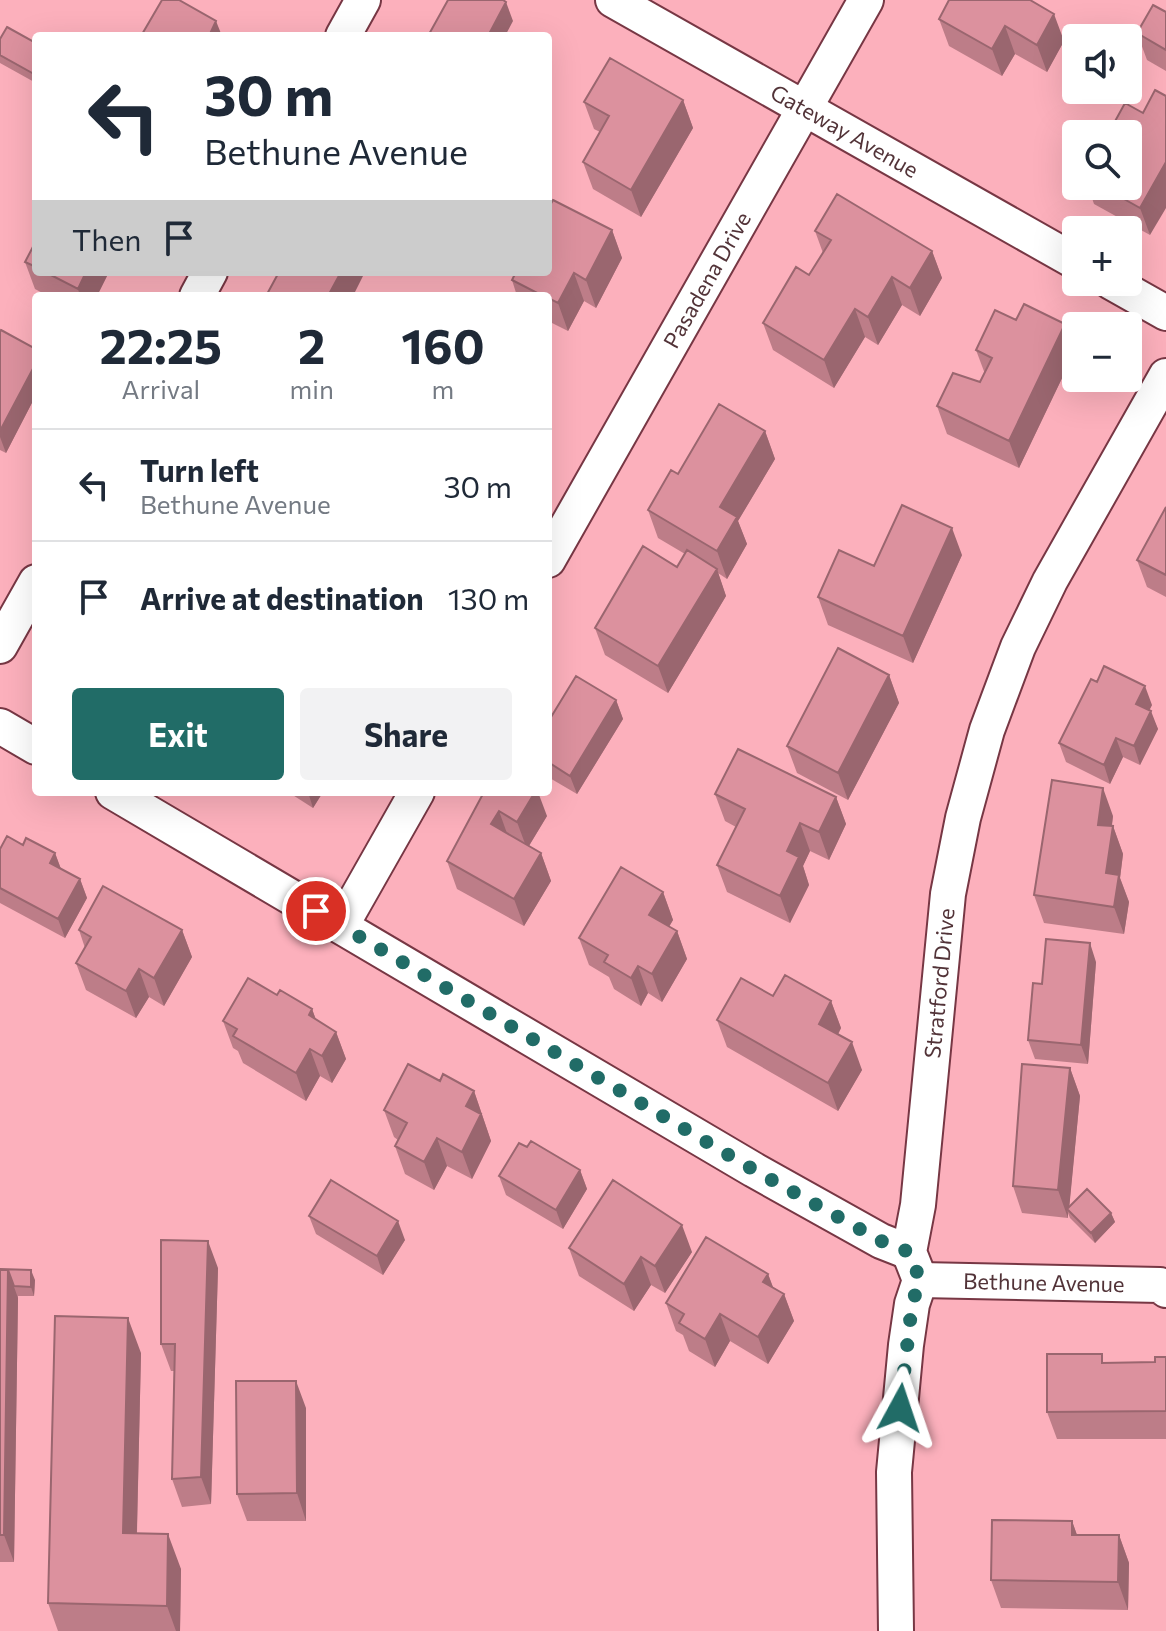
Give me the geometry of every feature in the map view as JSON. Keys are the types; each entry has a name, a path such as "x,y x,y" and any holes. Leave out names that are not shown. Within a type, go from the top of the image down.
{"street":[{"path":"345,32 363,0"},
{"name":"Gateway Avenue","path":"613,0 1062,254"},
{"name":"Pasadena Drive","path":"552,553 866,0"},
{"path":"1136,296 1166,313"},
{"name":"Stratford Drive","path":"896,1631 894,1472 948,894 963,818 987,730 1018,647 1050,581 1166,376"},
{"path":"0,646 32,589"},
{"path":"0,726 32,745"},
{"name":"Bethune Avenue","path":"120,796 754,1170 881,1241 914,1266 1164,1286"},
{"path":"341,926 415,796"}],"building":[{"path":"162,0 179,0 216,21 211,32 143,32"},
{"path":"448,0 506,2 490,32 430,32"},
{"path":"949,0 1030,0 1054,14 1037,45 1005,26 992,49 939,19"},
{"path":"1153,5 1166,12 1166,50 1142,36 1142,24"},
{"path":"7,27 32,41 32,73 0,55 0,39"},
{"path":"610,58 683,100 631,190 583,162 609,116 584,102"},
{"path":"1155,90 1166,96 1166,162 1140,208 1126,200 1142,200 1142,120 1116,120 1124,104 1143,113"},
{"path":"837,194 932,251 910,288 892,277 868,317 855,309 824,360 763,323 796,267 809,275 831,240 815,231"},
{"path":"552,202 612,230 586,280 574,273 558,303 552,300 552,292 535,292 512,280 514,276 552,276"},
{"path":"32,249 32,265 25,262"},
{"path":"53,276 84,276 78,289"},
{"path":"277,276 339,276 330,292 268,292"},
{"path":"1024,304 1062,323 1062,330 1009,441 937,406 953,373 980,382 992,358 976,350 995,310 1016,320"},
{"path":"0,332 32,347 32,371 0,431"},
{"path":"719,404 765,431 720,507 737,517 717,551 648,510 671,470 678,474"},
{"path":"902,505 952,528 903,636 818,597 839,550 874,566"},
{"path":"1166,507 1166,575 1137,560"},
{"path":"643,546 677,567 687,550 717,569 658,666 595,628"},
{"path":"838,648 889,675 838,773 787,746"},
{"path":"1104,666 1145,686 1136,704 1151,711 1134,746 1116,738 1104,765 1059,743 1091,679 1097,682"},
{"path":"576,676 616,700 570,776 552,765 552,715"},
{"path":"738,749 836,797 819,832 800,823 787,851 799,857 780,896 717,865 745,809 715,794"},
{"path":"1052,780 1103,788 1098,825 1113,826 1106,873 1119,875 1114,907 1034,895"},
{"path":"482,796 533,796 517,822 499,811 491,824 541,853 514,899 447,861"},
{"path":"7,836 23,845 26,838 55,853 50,863 80,879 58,919 0,888 0,849"},
{"path":"621,867 663,892 649,915 677,931 652,974 638,966 631,978 604,962 608,955 579,938"},
{"path":"103,886 182,930 154,978 139,969 126,991 76,963 91,937 79,930"},
{"path":"1046,939 1090,943 1081,1045 1028,1040 1033,983 1042,984"},
{"path":"785,975 831,1001 819,1024 852,1042 828,1083 717,1020 741,978 773,996"},
{"path":"248,978 277,995 280,990 312,1009 309,1015 336,1032 322,1056 310,1049 296,1073 233,1036 237,1029 223,1021"},
{"path":"408,1064 440,1081 443,1074 474,1091 466,1106 481,1114 462,1152 437,1138 424,1162 395,1146 407,1123 384,1110"},
{"path":"1022,1064 1070,1068 1058,1190 1013,1186"},
{"path":"531,1141 580,1170 556,1210 499,1176 519,1143 527,1147"},
{"path":"331,1180 398,1221 377,1256 309,1216"},
{"path":"613,1180 682,1225 655,1266 641,1257 624,1284 569,1248"},
{"path":"1087,1189 1111,1213 1091,1233 1067,1209"},
{"path":"706,1237 768,1274 763,1282 784,1294 758,1337 720,1314 705,1339 679,1323 684,1314 666,1303"},
{"path":"161,1240 208,1241 201,1477 172,1479 175,1344 161,1344"},
{"path":"0,1269 31,1270 31,1287 14,1286 8,1270"},
{"path":"0,1270 8,1270 4,1535 0,1535"},
{"path":"55,1316 128,1318 123,1533 168,1534 167,1606 48,1603"},
{"path":"1047,1354 1102,1354 1102,1363 1155,1362 1155,1357 1166,1357 1166,1411 1047,1412"},
{"path":"236,1381 296,1381 297,1493 237,1494"},
{"path":"992,1520 1072,1521 1072,1535 1119,1535 1118,1582 991,1580"}],"route":[{"path":"316,911 754,1170 881,1241 909,1252 920,1280 912,1304 900,1408"}]}
